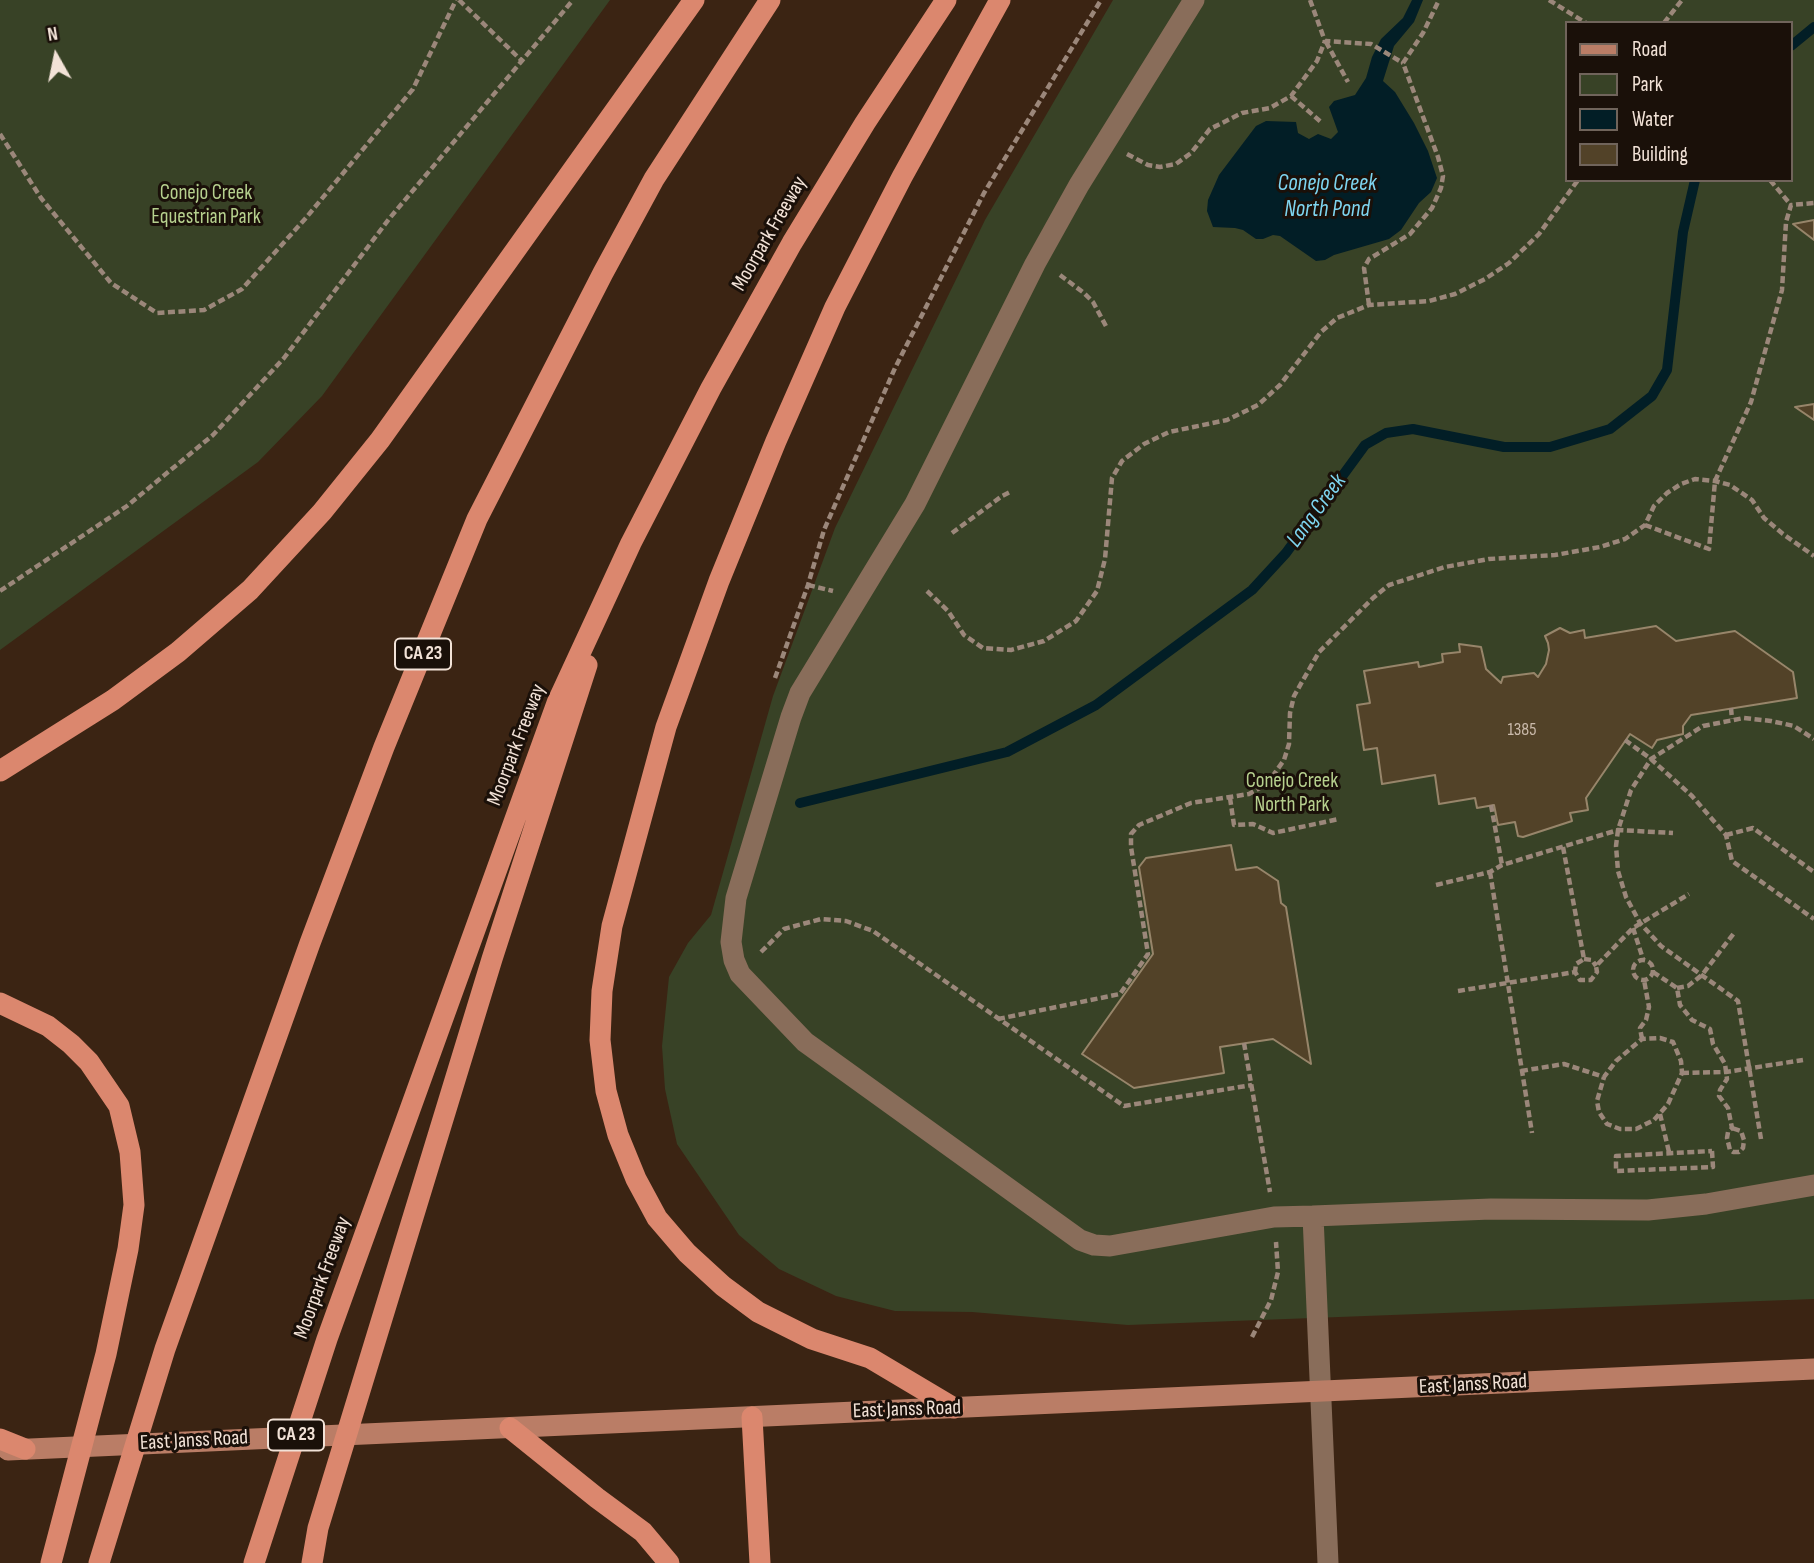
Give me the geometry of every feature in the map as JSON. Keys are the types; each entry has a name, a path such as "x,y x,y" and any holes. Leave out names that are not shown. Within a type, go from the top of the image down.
{"highway":[{"path":"0,771 113,700 178,652 250,590 322,512 380,440 694,0"},
{"name":"CA 23","path":"99,1563 165,1349 310,943 384,747 477,519 654,179 770,0"},
{"name":"Moorpark Freeway","path":"254,1563 327,1339 557,703 615,579 705,400 792,243 865,123 946,0"},
{"path":"954,1408 870,1358 813,1339 758,1312 723,1286 687,1253 657,1219 631,1168 618,1135 606,1091 600,1041 602,991 612,926 666,727 719,581 775,441 835,307 902,177 1000,0"},
{"path":"312,1563 318,1528 492,959 615,579"},
{"path":"0,1003 48,1026 89,1062 119,1106 130,1152 134,1205 128,1248 106,1354 51,1563"},
{"path":"752,1417 760,1563"},
{"path":"510,1428 643,1532 668,1563"},
{"path":"0,1439 25,1449"}],"main road":[{"name":"East Janss Road","path":"0,1450 1814,1369"}],"lane":[{"path":"1194,0 1105,142 1035,264 915,504 800,693 736,898 731,942 740,974 804,1042 1080,1240 1094,1245 1110,1245 1274,1217 1491,1209 1648,1210 1706,1204 1814,1185"},
{"path":"1313,1216 1328,1563"}],"path":[{"path":"0,134 41,198 111,283 158,313 204,310 242,289 305,219 412,89 457,0 522,61"},
{"path":"0,591 127,506 213,435 284,358 389,219 573,0"},
{"path":"772,686 808,585 824,530 895,368 984,193 1101,0"},
{"path":"1310,0 1325,41 1348,82"},
{"path":"1403,62 1423,33 1439,0"},
{"path":"1549,0 1583,21"},
{"path":"1666,21 1682,0"},
{"path":"1105,142 1148,165 1160,167 1176,164 1191,153 1210,130 1229,118 1270,108 1290,96 1317,61 1325,41"},
{"path":"1325,41 1371,44 1403,62 1443,176 1432,208 1410,234 1369,259 1364,268 1369,305"},
{"path":"1290,96 1321,122"},
{"path":"927,591 948,611 964,635 984,648 1011,650 1044,641 1076,621 1097,591 1105,559 1112,478 1122,461 1144,444 1170,432 1227,420 1258,405 1280,385 1321,332 1337,318 1369,305 1429,300 1455,294 1485,279 1509,263 1539,234 1577,182"},
{"path":"1772,182 1791,205"},
{"path":"1791,205 1814,203"},
{"path":"1645,525 1709,549 1715,481 1751,402 1782,290 1786,222 1791,205"},
{"path":"1035,264 1060,275 1084,292 1093,302 1107,328"},
{"path":"998,1018 1120,994 1148,954 1131,834 1139,824 1191,803 1249,794 1267,784 1284,760 1289,744 1290,713 1294,696 1319,652 1389,585 1445,568 1489,559 1555,555 1600,547 1625,539 1645,525 1654,506 1681,484 1695,480 1730,485 1752,500 1763,517 1814,556"},
{"path":"951,533 1002,495 1012,491"},
{"path":"808,585 835,592"},
{"path":"1731,708 1732,719"},
{"path":"1761,1139 1738,1001 1661,946 1640,923 1626,897 1618,872 1618,830 1631,790 1651,759 1703,726 1732,719 1757,719 1794,726 1814,739"},
{"path":"1625,740 1692,796 1726,835 1732,861 1814,919"},
{"path":"1230,798 1234,825 1253,824 1273,834 1339,818"},
{"path":"1491,805 1502,865"},
{"path":"1726,835 1753,828 1814,872"},
{"path":"1436,886 1490,872 1502,865 1618,830 1673,833"},
{"path":"1563,847 1584,959"},
{"path":"1490,872 1532,1133"},
{"path":"1595,966 1633,928 1689,894"},
{"path":"759,954 784,929 821,919 846,921 873,931 1124,1106 1252,1085"},
{"path":"1633,928 1643,959"},
{"path":"1644,981 1635,976 1633,967 1638,960 1643,959 1648,961 1653,972 1677,988 1688,986 1702,975 1734,933"},
{"path":"1584,959 1592,960 1595,966 1597,972 1591,980 1580,980 1575,972 1576,964 1584,959"},
{"path":"1458,991 1575,972"},
{"path":"1644,981 1653,972"},
{"path":"1642,1040 1640,1028 1646,1020 1648,1007 1644,981"},
{"path":"1677,988 1680,1005 1692,1020 1710,1029 1713,1044 1721,1055 1727,1079 1719,1096 1728,1108 1732,1128"},
{"path":"1660,1038 1673,1042 1681,1061 1682,1073 1668,1104 1654,1120 1636,1129 1620,1129 1607,1124 1599,1112 1597,1101 1604,1077 1616,1061 1642,1040 1660,1038"},
{"path":"1244,1043 1271,1196"},
{"path":"1682,1073 1726,1072 1803,1060"},
{"path":"1521,1071 1564,1064 1604,1077"},
{"path":"1660,1114 1669,1152"},
{"path":"1732,1128 1741,1131 1744,1140 1744,1148 1739,1152 1730,1150 1728,1132 1732,1128"},
{"path":"1712,1151 1713,1167 1616,1171 1616,1156 1669,1152 1712,1151"},
{"path":"1252,1337 1274,1291 1278,1272 1276,1235"}],"green space":[{"name":"Conejo Creek Equestrian Park","path":"0,0 610,0 322,396 258,462 0,650"},
{"name":"Conejo Creek North Park","path":"1113,0 1814,0 1814,1299 1128,1325 972,1312 895,1311 836,1296 779,1269 739,1235 677,1144 665,1089 662,1046 669,977 688,943 711,915 773,696 835,528 985,220"}],"water":[{"name":"Conejo Creek North Pond","path":"1412,0 1423,0 1414,22 1394,46 1383,81 1395,92 1414,123 1428,151 1437,178 1431,192 1419,203 1401,230 1389,239 1316,261 1280,236 1256,239 1243,230 1213,227 1207,211 1208,200 1219,175 1256,126 1266,121 1296,122 1298,133 1309,139 1318,134 1331,139 1338,132 1329,107 1334,101 1355,95 1366,78 1381,39 1403,18"}],"building":[{"path":"1814,220 1814,240 1793,224"},
{"path":"1814,404 1814,420 1795,407"},
{"path":"1656,626 1676,641 1735,631 1793,672 1797,698 1691,715 1683,726 1683,734 1657,740 1652,748 1630,734 1586,798 1588,810 1570,813 1572,821 1523,837 1518,836 1515,822 1498,825 1494,805 1477,808 1475,798 1439,804 1435,775 1382,784 1377,748 1364,750 1357,705 1370,703 1364,671 1418,662 1419,667 1443,662 1442,654 1460,652 1459,644 1481,647 1486,669 1501,683 1503,677 1534,673 1538,677 1546,664 1549,650 1545,636 1560,628 1570,633 1584,630 1585,638"},
{"path":"1231,845 1236,870 1257,867 1278,881 1281,903 1286,907 1311,1064 1273,1039 1220,1047 1224,1073 1134,1088 1082,1054 1153,954 1139,867 1146,858"}],"waterway":[{"name":"Lang Creek","path":"1793,44 1814,27"},
{"name":"Lang Creek","path":"800,803 1007,752 1096,705 1252,590 1286,553 1365,445 1386,433 1413,429 1504,447 1550,447 1610,429 1652,396 1667,370 1683,232 1695,182"}]}
